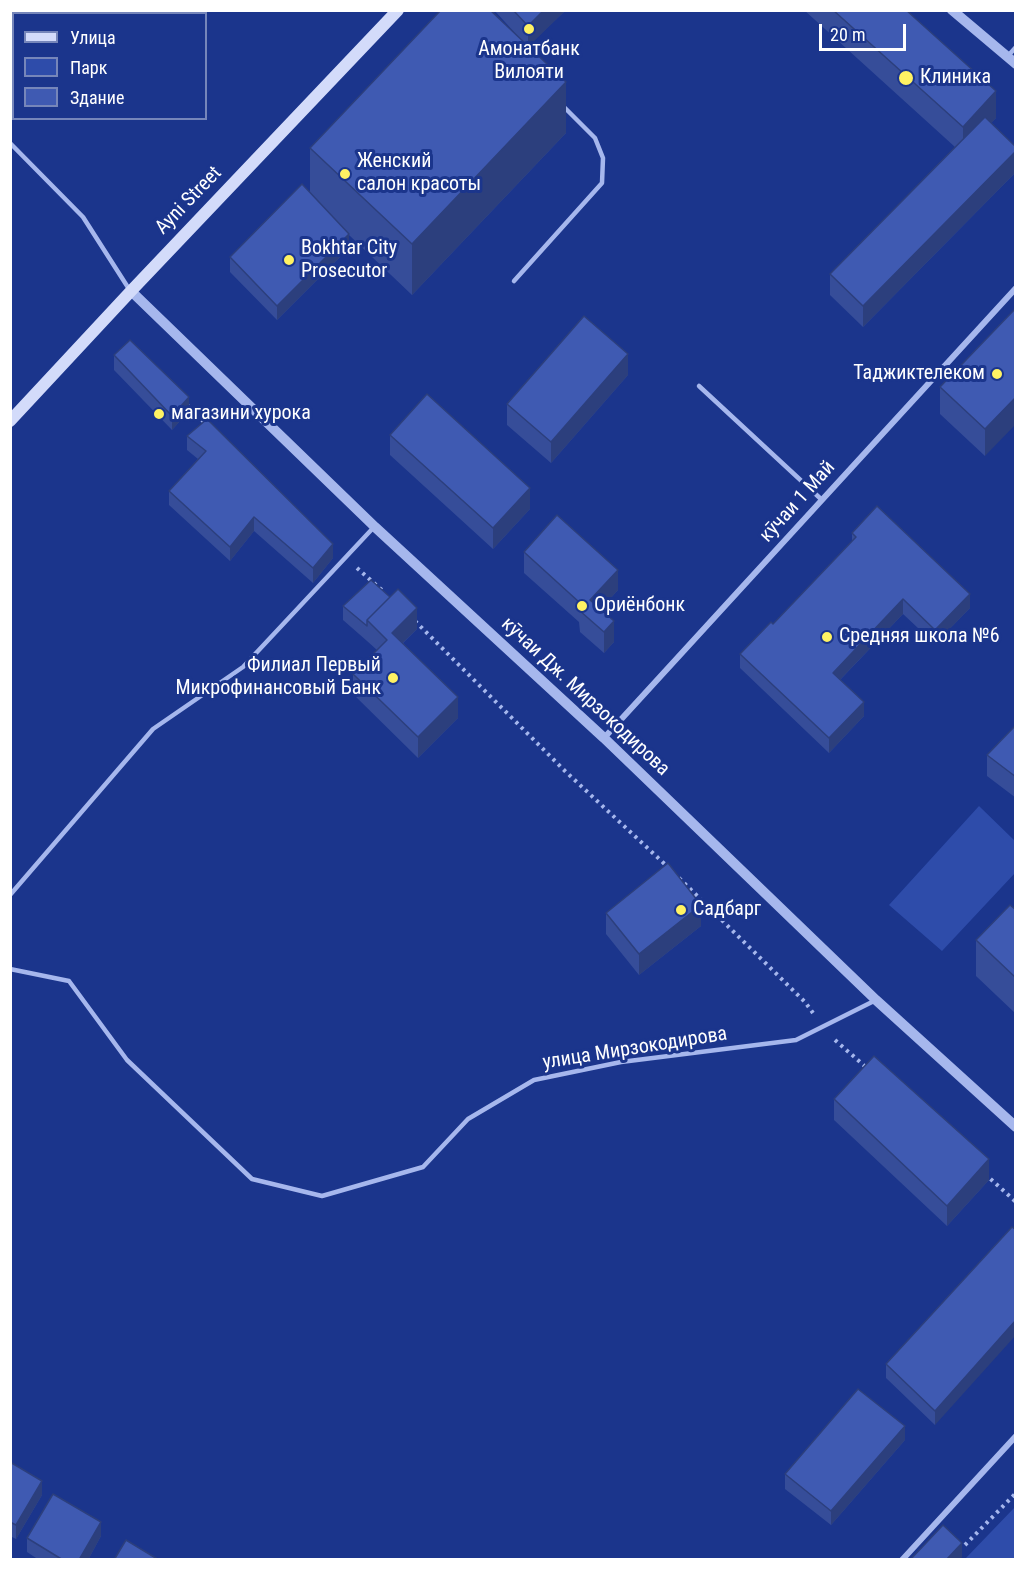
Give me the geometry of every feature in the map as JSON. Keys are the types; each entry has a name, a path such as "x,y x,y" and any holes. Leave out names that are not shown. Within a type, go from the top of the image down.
{"main road":[{"name":"Ayni Street","path":"10,421 130,291 398,10"}],"street":[{"path":"952,10 1011,60"},
{"name":"кӯчаи 1 Май","path":"604,738 1016,288"},
{"name":"кӯчаи Дж. Мирзокодирова","path":"130,291 375,526 604,738 876,1000 1016,1127"},
{"path":"902,1560 1016,1436"}],"lane":[{"path":"1011,60 1016,47"},
{"path":"514,281 602,183 603,158 595,138 561,104"},
{"path":"10,143 82,217 130,291"},
{"path":"699,386 822,500"},
{"path":"10,895 153,729 243,667 375,526"},
{"name":"улица Мирзокодирова","path":"10,969 69,981 127,1060 252,1179 322,1196 423,1167 468,1119 534,1080 621,1062 796,1040 876,1000"}],"path":[{"path":"183,402 209,426"},
{"path":"346,558 387,594"},
{"path":"411,618 565,771 673,872 805,1002 822,1026 875,1075"},
{"path":"980,1170 1016,1202"},
{"path":"965,1545 1016,1493"}],"green space":[{"path":"979,806 1015,841 1015,873 942,951 889,905"},
{"path":"1015,1507 1015,1559 965,1559"}],"building":[{"path":"441,10 490,10 566,82 412,244 310,148"},
{"path":"513,10 544,10 528,26"},
{"path":"833,10 906,10 996,91 963,127"},
{"path":"985,117 1016,147 1016,151 863,306 830,274"},
{"name":"Bokhtar City Prosecutor","path":"302,184 349,234 277,306 230,257"},
{"name":"Таджиктелеком","path":"1016,308 1016,397 985,429 940,387"},
{"path":"584,316 628,354 551,442 507,404"},
{"path":"130,340 189,397 172,416 114,355"},
{"path":"427,394 530,488 493,528 390,435"},
{"path":"207,419 333,544 313,568 254,517 230,547 169,491 206,451 187,436"},
{"name":"Средняя школа №6","path":"877,506 970,594 935,630 903,599 833,673 864,702 829,738 740,654 771,622 773,624 856,537 852,533"},
{"path":"557,515 618,570 590,600 614,621 604,632 580,611 579,602 524,552"},
{"path":"371,580 390,597 367,620 367,626 343,606"},
{"name":"Филиал Первый Микрофинансовый Банк","path":"398,589 417,608 392,633 458,697 418,737 353,674 387,640 367,620"},
{"path":"1016,725 1016,777 987,755"},
{"path":"668,863 701,905 639,954 606,913"},
{"path":"1010,905 1016,910 1016,978 976,940"},
{"path":"874,1056 989,1159 947,1206 834,1099"},
{"path":"1012,1227 1016,1230 1016,1320 935,1411 886,1364"},
{"path":"858,1389 905,1426 831,1511 785,1474"},
{"path":"10,1462 42,1481 16,1525 10,1522"},
{"path":"53,1494 101,1522 79,1560 63,1560 27,1538"},
{"path":"943,1525 962,1543 946,1560 910,1560"},
{"path":"126,1540 159,1560 114,1560"}],"place":[{"name":"Амонатбанк Вилояти","path":"529,29"},
{"name":"Клиника","path":"906,78"},
{"name":"Женский салон красоты","path":"345,174"},
{"name":"Bokhtar City Prosecutor","path":"289,260"},
{"name":"Таджиктелеком","path":"997,374"},
{"name":"магазини хурока","path":"159,414"},
{"name":"Ориёнбонк","path":"582,606"},
{"name":"Средняя школа №6","path":"827,637"},
{"name":"Филиал Первый Микрофинансовый Банк","path":"393,678"},
{"name":"Садбарг","path":"681,910"}]}
